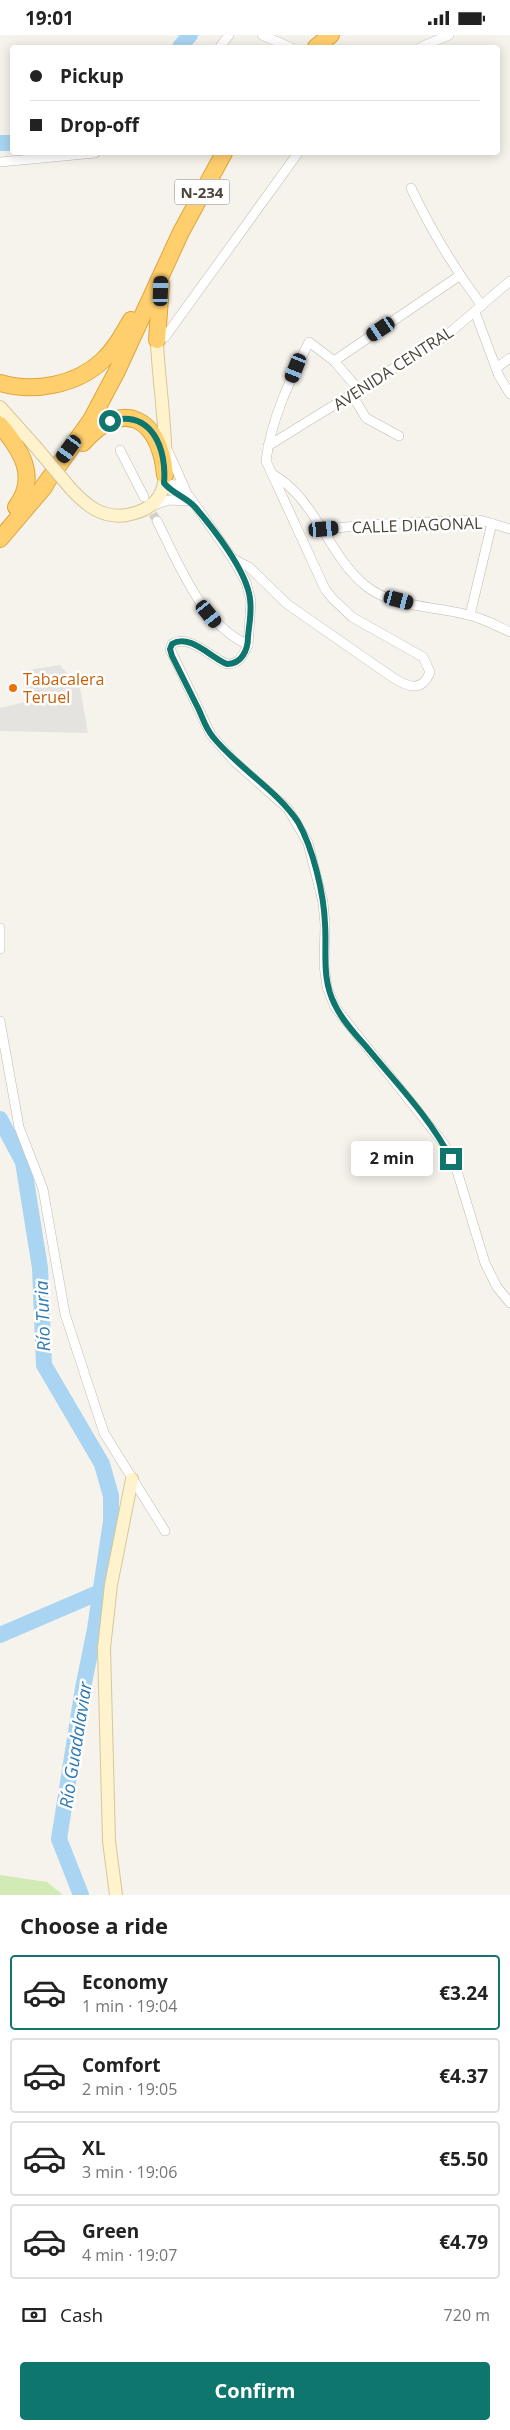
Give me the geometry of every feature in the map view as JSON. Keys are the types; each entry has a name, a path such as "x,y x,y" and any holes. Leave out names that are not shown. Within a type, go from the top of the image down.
{"highway":[{"path":"318,45 331,35"},
{"name":"N-234","path":"0,539 38,494 91,420 117,371 203,188 223,155"},
{"path":"157,340 161,274"},
{"path":"0,383 20,387 41,387 61,383 87,372 110,353 139,308 151,298"},
{"path":"38,494 72,459 91,433 105,424 120,419 135,419 152,432 162,451 165,479"},
{"path":"0,425 20,452 28,478 27,492 0,527"}],"street":[{"path":"262,35 285,45"},
{"path":"426,45 449,35"},
{"path":"0,162 74,155"},
{"path":"0,407 71,489 99,513 124,515 144,503 157,499 165,479 157,340 165,337 297,155"},
{"path":"411,188 434,236 459,276 482,305"},
{"path":"334,361 459,276"},
{"name":"AVENIDA CENTRAL","path":"268,446 447,335 510,281"},
{"path":"475,312 496,368 510,394"},
{"path":"233,559 249,567 294,609 402,684 415,687 425,681 429,668 423,657 352,617 332,599 318,577 266,461 268,446 279,408 308,342 334,361 356,392 366,418 399,436"},
{"path":"496,368 510,358"},
{"path":"163,435 189,501"},
{"path":"120,450 144,503"},
{"path":"272,474 287,482 324,529 355,576 376,593 410,603 470,615 510,632"},
{"path":"165,479 177,485 233,559 249,593 251,609 248,645 241,659 234,664 227,664 186,641 177,641 172,644 170,649 211,735 235,762 288,809 298,823 308,843 323,902 325,925 324,965 327,987 335,1007 444,1144 457,1171 485,1263 497,1287 510,1303"},
{"path":"144,503 169,500 189,501"},
{"name":"CALLE DIAGONAL","path":"324,529 381,524 480,520 510,529"},
{"path":"157,521 192,589 209,614 235,639 248,645"},
{"path":"470,615 492,523"},
{"path":"0,928 0,949"},
{"path":"0,1021 19,1127 43,1189 65,1314 104,1433 165,1531"},
{"path":"116,1895 109,1841 104,1648 111,1585 132,1479"}],"green space":[{"path":"0,1875 47,1882 63,1895 0,1895"}],"shaded area":[{"path":"60,665 80,688 88,733 0,731 0,708 29,701 22,671"}],"waterway":[{"name":"Río Turia","path":"182,45 190,35"},
{"name":"Río Turia","path":"0,143 10,143"},
{"name":"Río Turia","path":"0,1119 23,1162 40,1268 44,1365 102,1464 111,1496 111,1521 95,1629 83,1688 59,1839 81,1895"},
{"path":"0,1635 100,1592"}],"tunnel":[{"path":"146,502 157,521"}],"place":[{"name":"Tabacalera Teruel","path":"13,688"}],"route":[{"path":"110,421 128,418 135,419 152,432 162,451 164,483 175,494 193,505 233,559 246,582 251,609 248,645 241,659 234,664 227,664 218,661 186,641 177,641 172,644 170,649 172,656 211,735 235,762 288,809 298,823 308,843 323,902 325,925 324,965 327,987 335,1007 351,1029 399,1085 444,1144 451,1159"}],"water label":[{"name":"Río Guadalaviar","path":"75,1745"}]}
